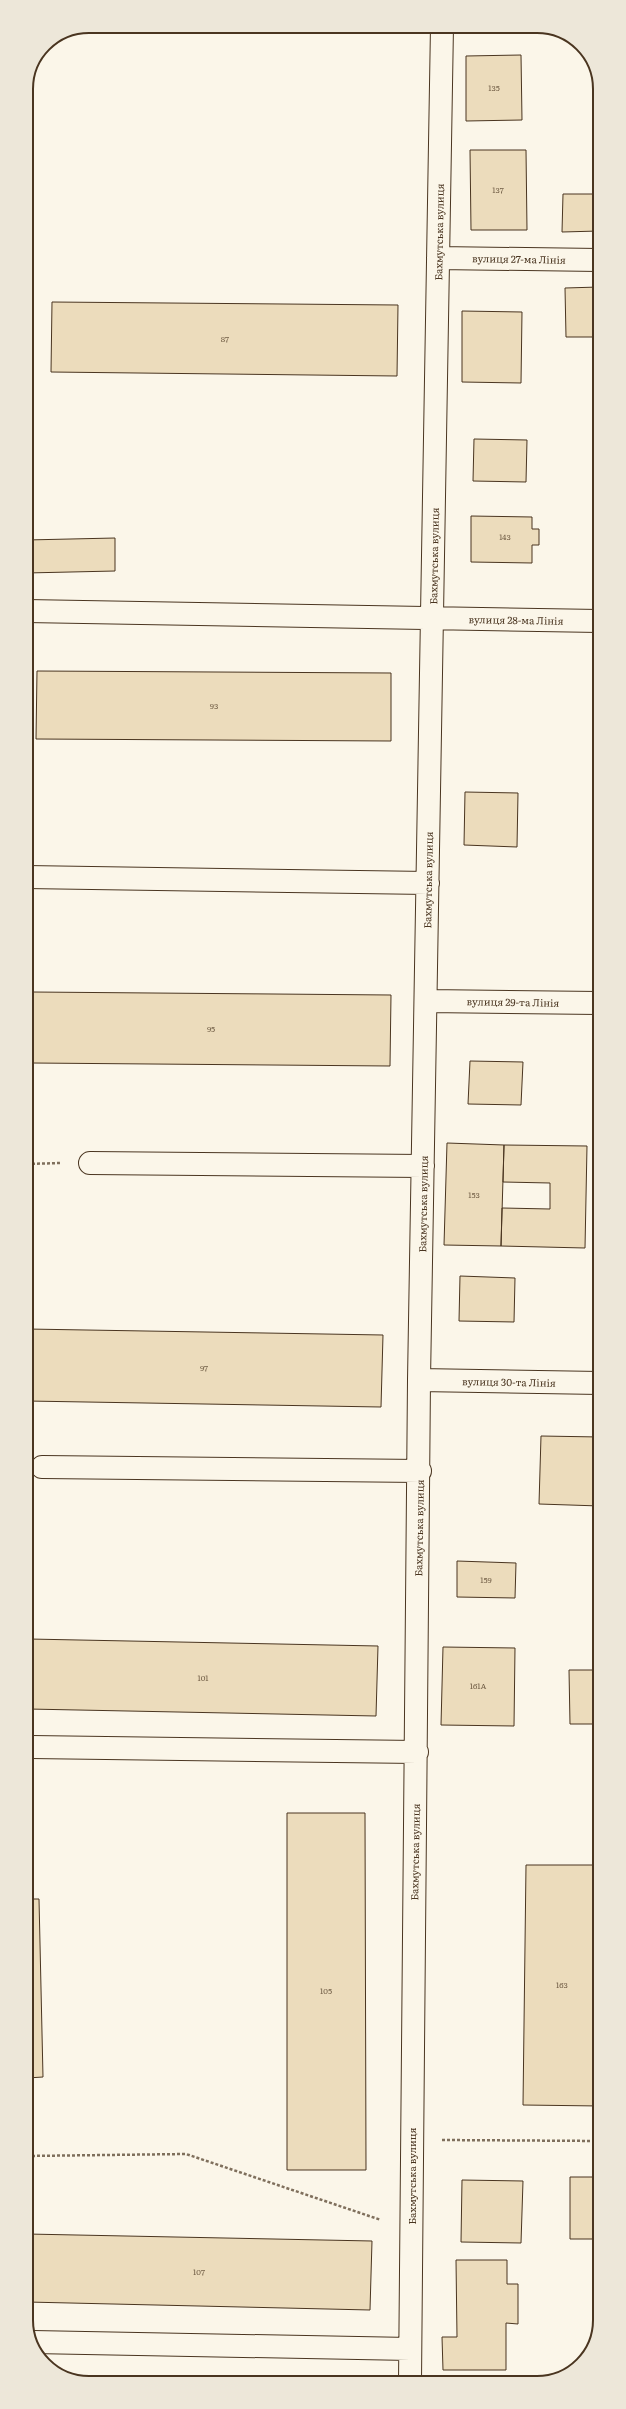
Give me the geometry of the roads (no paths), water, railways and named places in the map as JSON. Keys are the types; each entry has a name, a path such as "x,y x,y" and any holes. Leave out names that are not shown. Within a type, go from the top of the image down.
{"street":[{"name":"Бахмутська вулиця","path":"410,2376 420,1471 419,1380 427,1001 442,33"},
{"name":"вулиця 27-ма Лінія","path":"438,258 593,260"},
{"name":"вулиця 28-ма Лінія","path":"33,611 593,621"},
{"path":"33,877 428,883"},
{"name":"вулиця 29-та Лінія","path":"427,1001 593,1004"},
{"path":"90,1163 423,1166"},
{"name":"вулиця 30-та Лінія","path":"419,1380 593,1383"},
{"path":"42,1467 420,1471"},
{"path":"33,1747 416,1752"},
{"path":"38,2342 410,2349"}]}
